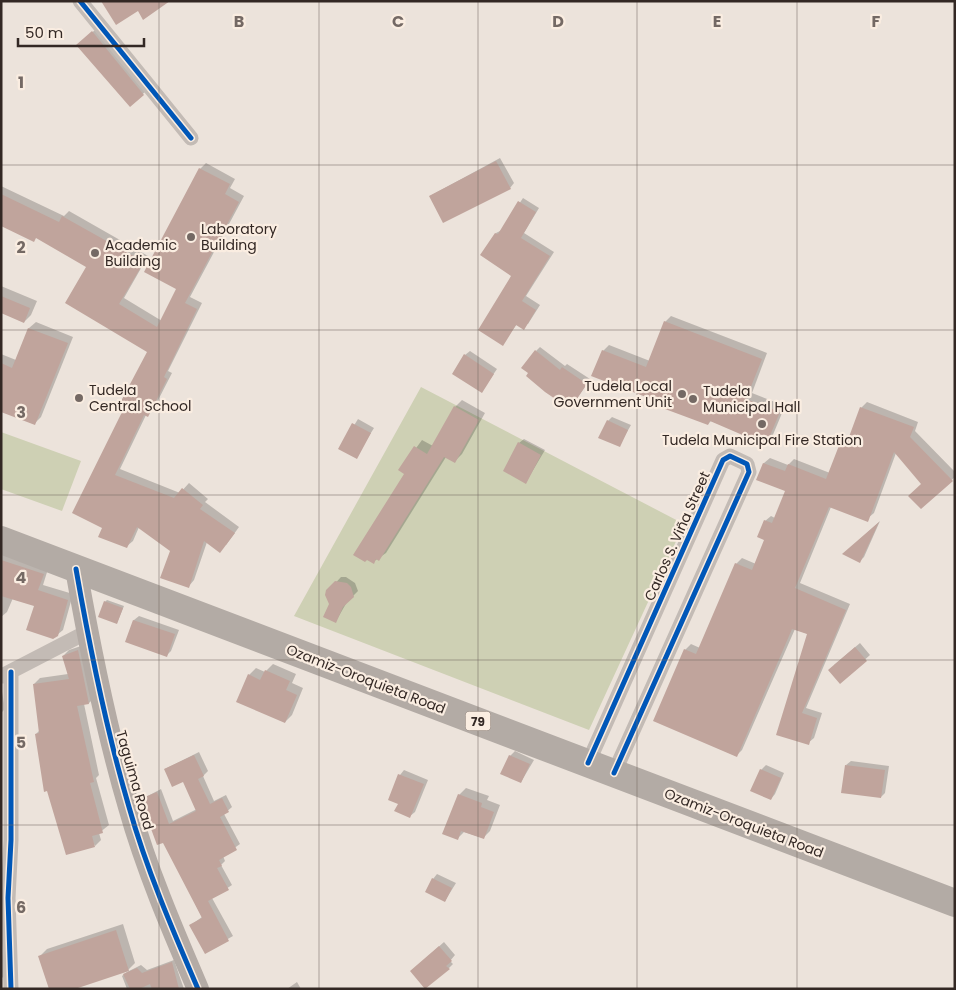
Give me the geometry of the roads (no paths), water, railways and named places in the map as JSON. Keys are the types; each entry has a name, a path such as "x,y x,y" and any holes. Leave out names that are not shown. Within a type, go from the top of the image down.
{"highway":[{"name":"Ozamiz-Oroquieta Road","path":"1,540 955,903"}],"street":[{"path":"80,1 191,138"},
{"name":"Carlos S. Viña Street","path":"588,763 723,460 730,456 738,458 747,464 749,472 614,773"},
{"name":"Taguima Road","path":"76,569 104,710 129,808 177,940 198,989"},
{"path":"11,989 8,898 11,840 6,674 87,632"}],"place":[{"name":"Laboratory Building","path":"191,237"},
{"name":"Academic Building","path":"95,253"},
{"name":"Tudela Local Government Unit","path":"682,394"},
{"name":"Tudela Central School","path":"79,398"},
{"name":"Tudela Municipal Hall","path":"693,399"},
{"name":"Tudela Municipal Fire Station","path":"762,424"}]}
